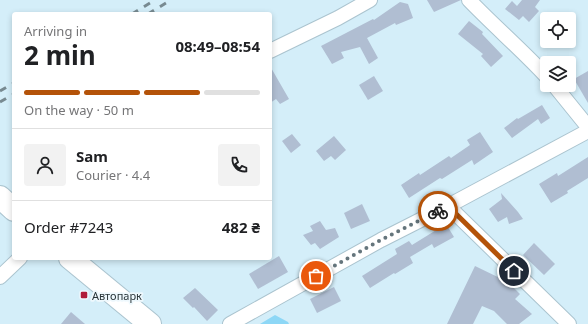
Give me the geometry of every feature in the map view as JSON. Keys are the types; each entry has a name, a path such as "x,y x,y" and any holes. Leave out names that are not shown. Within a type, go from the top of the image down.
{"main road":[{"path":"0,197 12,208"},
{"path":"72,260 150,324"}],"street":[{"path":"272,50 338,18 370,0"},
{"path":"468,0 540,70"},
{"path":"560,92 588,127"},
{"path":"230,324 381,240 588,131"},
{"path":"448,206 570,324"},
{"path":"0,277 18,260"}],"shaded area":[{"path":"275,315 289,324 260,324"}],"building":[{"path":"427,0 461,0 434,12"},
{"path":"522,0 540,0 535,7 539,11 529,22 523,16 519,20 505,9 512,1 517,6"},
{"path":"400,2 408,4 413,18 396,25 395,23 367,38 378,58 369,64 360,47 341,52 344,58 332,64 321,46 373,19 374,20"},
{"path":"469,21 483,32 482,34 503,56 491,67 481,56 483,54 458,34"},
{"path":"272,69 289,99 280,104 276,99 272,102"},
{"path":"588,71 588,103 576,82 576,78"},
{"path":"374,76 383,91 368,100 359,85"},
{"path":"542,105 550,118 541,124 538,119 512,138 504,128 517,118 518,119"},
{"path":"480,132 493,152 474,165 472,160 409,198 401,185 419,173 420,175 449,156 451,158 470,145 467,140"},
{"path":"292,134 301,145 291,153 282,141"},
{"path":"334,136 346,150 335,160 331,156 324,161 316,151"},
{"path":"588,157 588,178 567,191 568,193 551,203 539,184 557,173 558,176"},
{"path":"501,193 523,219 509,224 507,217 498,222 489,209 502,199"},
{"path":"362,204 370,221 351,229 344,213"},
{"path":"320,221 326,230 335,228 339,237 320,249 315,243 311,245 303,235 313,231 310,226"},
{"path":"446,224 454,237 434,248 432,244 410,257 413,263 370,288 362,276 397,254 395,249 409,241 412,245"},
{"path":"534,243 555,264 544,275 523,255"},
{"path":"279,256 288,272 258,289 249,274"},
{"path":"475,266 508,282 520,294 515,299 532,314 519,324 507,324 494,311 482,306 473,324 447,324"},
{"path":"334,287 341,301 317,313 310,299"},
{"path":"195,288 218,310 207,321 183,298"},
{"path":"71,312 85,324 61,324"}],"railway":[{"path":"135,12 155,0"},
{"path":"151,12 171,0"},
{"path":"0,91 12,84"},
{"path":"0,102 12,95"}],"way so far":[{"path":"316,276 381,240 438,211"}],"place":[{"name":"Автопарк","path":"84,295"}],"route":[{"path":"438,211 448,206 514,271"}]}
